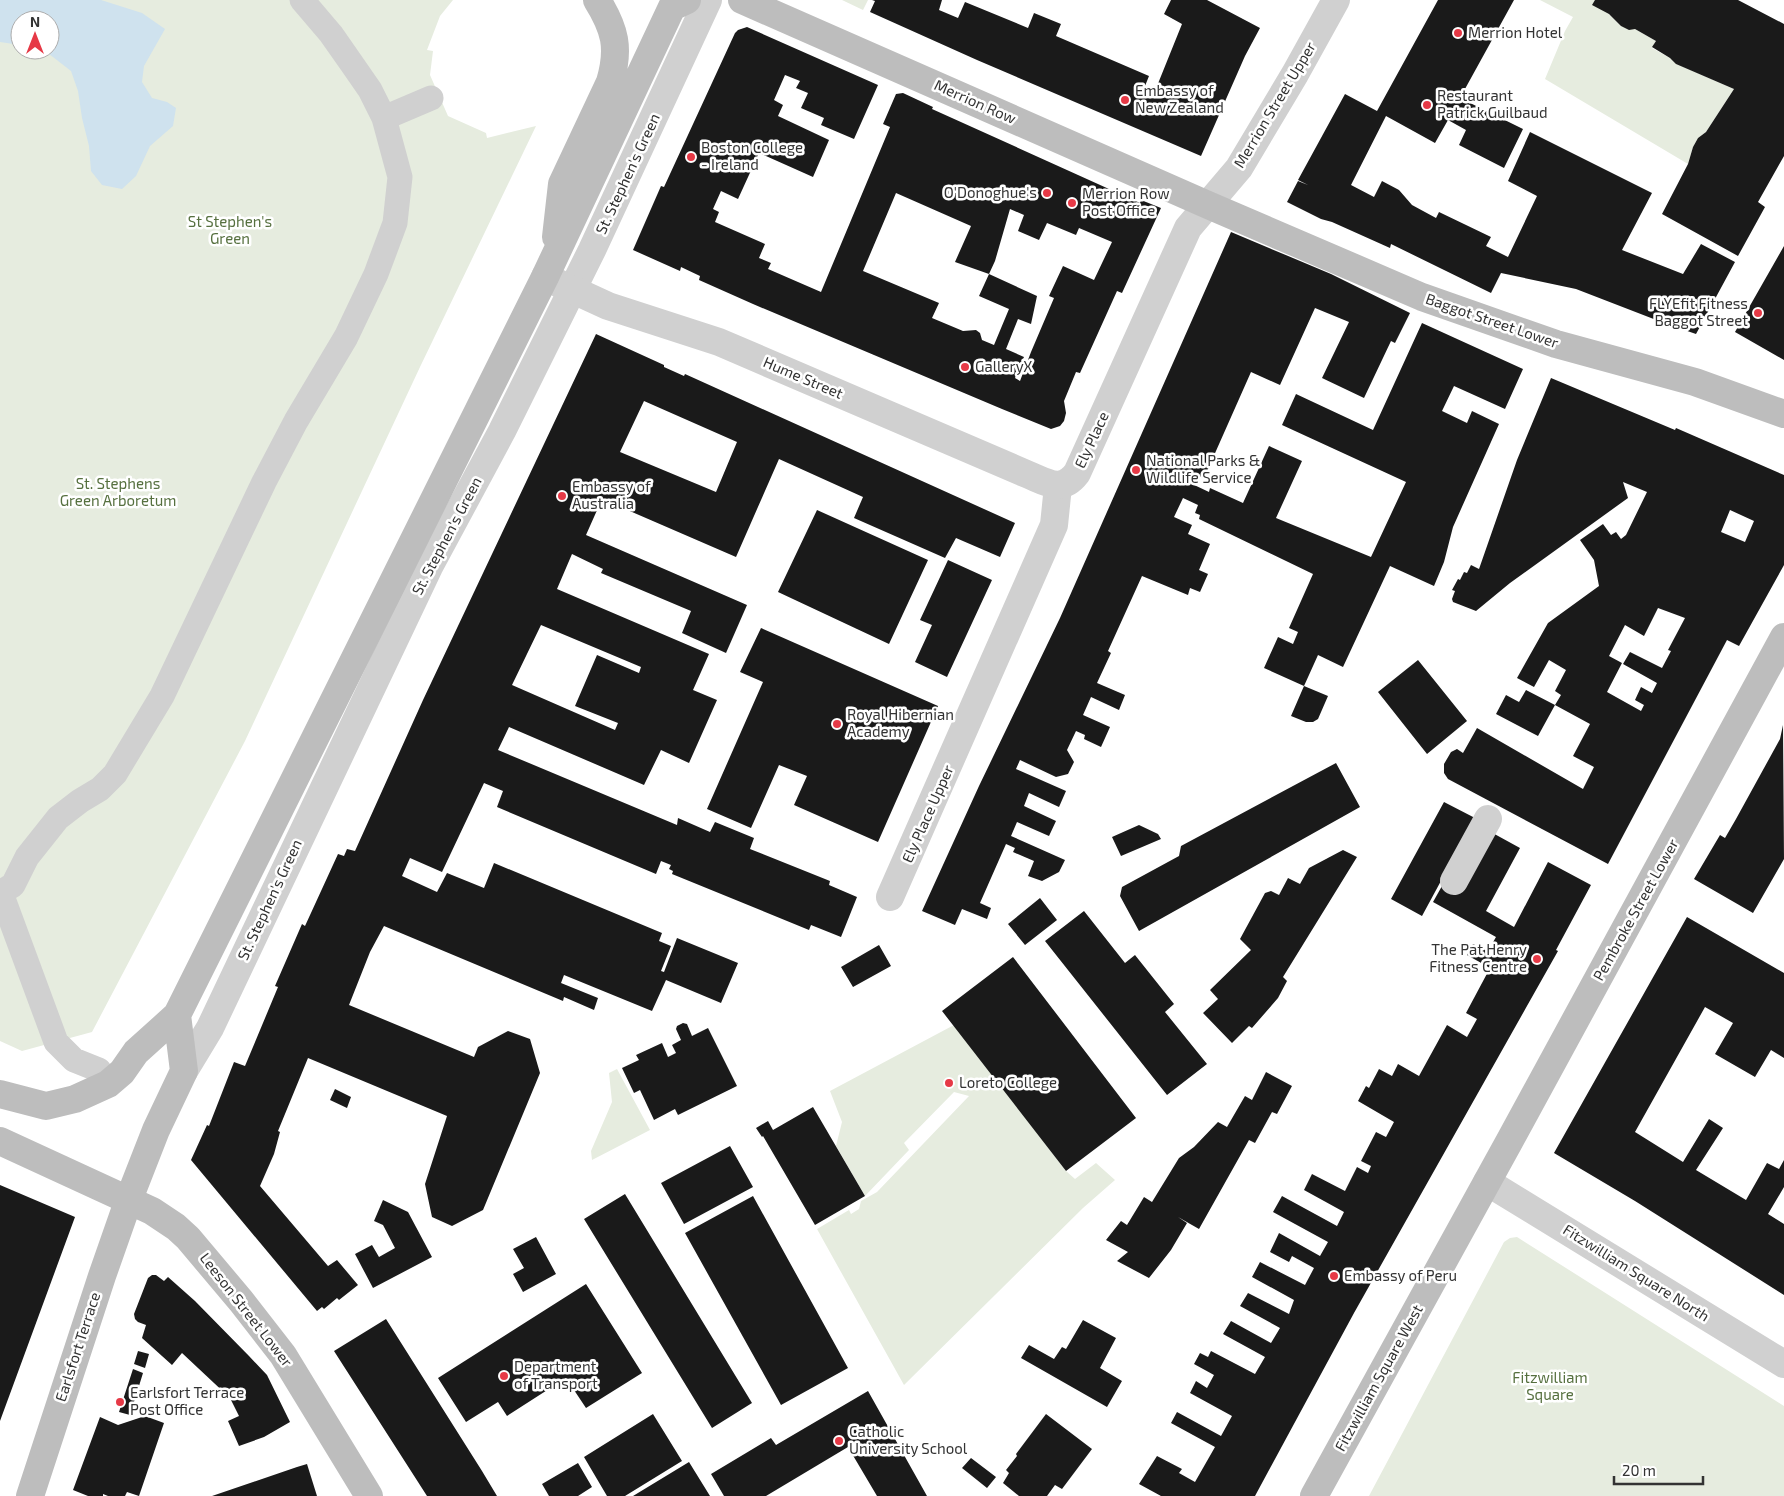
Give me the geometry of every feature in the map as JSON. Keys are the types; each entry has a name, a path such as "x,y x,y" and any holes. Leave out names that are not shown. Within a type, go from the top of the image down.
{"main road":[{"name":"St. Stephen's Green","path":"549,268 562,184 610,82 614,67 616,52 614,35 605,13 597,0"},
{"name":"St. Stephen's Green","path":"0,1094 46,1106 75,1099 108,1084 122,1072 136,1052 177,1015 549,268 672,7 687,0"},
{"name":"Merrion Row","path":"742,0 1208,205"},
{"name":"Baggot Street Lower","path":"1208,205 1422,297 1556,344 1695,382 1784,414"},
{"name":"Pembroke Street Lower","path":"1487,1182 1784,637"},
{"path":"177,1015 184,1071"},
{"name":"St. Stephen's Green","path":"129,1200 156,1130 184,1071"},
{"path":"0,1142 129,1200"},
{"name":"Fitzwilliam Square West","path":"1314,1496 1487,1182"},
{"name":"Earlsfort Terrace","path":"30,1496 129,1200"},
{"name":"Leeson Street Lower","path":"129,1200 152,1211 176,1227 188,1238 241,1301 283,1355 369,1496"}],"street":[{"path":"99,1070 74,1060 56,1042 0,893 13,885 27,857 58,818 100,788 115,774 162,696 264,482 296,421 346,337 376,274 395,223 400,176 384,118 364,80 331,34 302,0"},
{"name":"St. Stephen's Green","path":"184,1071 210,1028 429,567 502,431 592,250 708,0"},
{"name":"Merrion Street Upper","path":"1208,205 1239,168 1336,0"},
{"path":"384,118 431,98"},
{"name":"Ely Place","path":"1058,486 1072,480 1077,473 1188,228 1208,205"},
{"name":"Hume Street","path":"549,268 571,290 608,306 719,342 1058,486"},
{"name":"Ely Place Upper","path":"890,897 1054,526 1058,486"},
{"path":"1454,881 1488,819"},
{"name":"Fitzwilliam Square North","path":"1487,1182 1784,1364"}],"green space":[{"name":"St Stephen's Green","path":"0,0 453,0 440,16 427,50 433,51 430,75 448,116 486,133 487,138 536,126 420,367 245,741 92,1032 22,1051 0,1041"},
{"path":"842,0 868,0 863,10"},
{"path":"1540,0 1595,0 1621,26 1635,29 1656,41 1652,48 1677,64 1734,89 1706,132 1698,138 1688,164 1545,79 1565,31 1573,17"},
{"path":"954,1025 1066,1171 1075,1179 1096,1163 1115,1180 1083,1208 904,1385 817,1229 849,1210 851,1214 859,1209 861,1201 877,1192 969,1096 954,1092 904,1143 909,1150 865,1196 836,1146 842,1122 830,1091"},
{"path":"617,1069 650,1130 592,1160 591,1151 612,1102 609,1073"},
{"name":"Fitzwilliam Square","path":"1517,1237 1784,1406 1784,1496 1369,1496 1504,1242 1510,1238"}],"water":[{"path":"0,0 101,0 142,13 165,29 144,66 142,82 152,98 167,102 176,108 173,126 150,146 136,176 122,189 102,185 91,171 89,146 78,91 71,71 57,60 60,60 60,10 10,10 10,44 0,42"}],"building":[{"path":"872,0 942,0 939,10 958,18 965,2 1028,28 1034,13 1061,24 1056,36 1149,76 1145,86 1155,91 1182,24 1164,14 1171,0 1207,0 1260,28 1245,56 1201,156 870,12 875,1"},
{"path":"1438,0 1514,0 1460,98 1523,129 1504,168 1459,145 1466,130 1448,120 1435,143 1386,116 1351,185 1374,197 1382,181 1399,190 1412,205 1436,218 1439,212 1491,237 1486,246 1508,257 1537,196 1508,181 1530,132 1652,193 1622,250 1683,274 1701,244 1735,262 1696,334 1576,289 1501,273 1491,293 1391,244 1390,248 1321,219 1287,202 1298,181 1308,185 1298,180 1345,94 1377,111"},
{"path":"1595,0 1738,0 1784,24 1784,156 1758,202 1765,207 1738,256 1662,214 1688,164 1698,138 1706,132 1734,89 1676,64 1652,47 1656,41 1635,29 1629,30 1621,26 1609,14 1592,5"},
{"path":"747,27 878,85 854,139 821,125 824,118 801,108 808,93 796,88 800,81 785,75 774,100 783,105 778,116 829,140 813,177 759,153 738,199 721,191 713,209 719,212 715,222 765,244 759,258 771,263 768,269 821,292 890,127 883,124 896,94 903,93 933,107 932,109 1140,203 1141,200 1161,208 1122,293 1117,291 1080,373 1076,372 1064,401 1066,413 1064,421 1060,426 1051,429 1002,409 753,304 699,280 700,276 681,267 680,271 633,250 661,186 664,187 738,30","holes":["896,193 971,226 955,262 989,274 979,296 1009,309 994,345 982,340 980,333 976,330 963,331 932,318 939,303 863,271","1010,209 1024,215 1018,231 1039,240 1047,223 1076,235 1079,228 1112,242 1094,280 1063,266 1049,296 1054,298 1020,381 1015,378 1024,357 1006,349 1018,319 1031,324 1037,296 989,274 995,261"]},
{"path":"1231,232 1331,274 1410,313 1395,343 1391,341 1364,398 1322,378 1349,322 1315,308 1280,385 1251,372 1204,478 1194,474 1190,483 1209,492 1210,488 1243,503 1269,446 1302,461 1276,518 1371,557 1406,482 1282,425 1296,394 1373,430 1422,323 1523,369 1505,409 1454,386 1442,411 1467,423 1472,411 1499,424 1453,527 1444,562 1434,586 1390,566 1343,667 1318,655 1304,686 1264,668 1278,637 1293,644 1298,632 1289,628 1313,574 1199,519 1200,515 1195,513 1198,505 1183,498 1174,517 1192,525 1188,534 1210,544 1199,570 1208,574 1200,592 1190,588 1188,595 1142,576 1108,651 1111,653 1097,683 1125,695 1119,710 1091,697 1083,715 1110,727 1101,747 1084,739 1085,735 1076,731 1067,750 1074,762 1068,774 1056,777 1020,760 1016,769 1066,791 1059,807 1029,793 1024,806 1056,821 1049,836 1017,822 1011,836 1065,860 1059,872 1042,881 1028,876 1034,861 1013,852 1015,848 1006,844 980,903 991,908 987,919 962,909 955,925 922,911 979,786 1060,618"},
{"path":"1784,246 1784,360 1735,332"},
{"path":"596,334 664,365 664,367 684,376 685,374 1015,523 1000,557 956,538 945,558 854,518 863,497 779,459 736,557 602,499 586,535 747,605 726,653 682,633 691,611 601,573 603,569 572,554 557,589 709,654 693,690 717,700 689,763 661,750 644,785 509,727 498,750 677,825 678,818 710,832 715,822 754,838 750,849 830,881 829,885 857,897 841,937 811,925 809,930 672,874 673,871 669,869 671,865 661,861 656,874 497,807 503,791 484,783 442,872 410,858 402,876 437,892 447,873 484,888 494,863 662,933 659,941 671,946 661,971 664,972 677,938 738,963 721,1003 666,980 652,1011 564,975 561,983 598,998 594,1010 564,997 563,1001 384,926 370,952 349,1005 474,1057 478,1047 508,1031 530,1039 540,1073 483,1210 452,1226 432,1217 425,1184 447,1116 308,1058 278,1131 280,1132 274,1154 260,1186 328,1266 337,1260 358,1285 339,1300 337,1298 324,1309 322,1307 317,1311 191,1160 207,1125 209,1126 234,1062 245,1066 278,987 275,986 302,924 305,926 338,854 344,856 347,849 355,851 423,700","holes":["644,401 737,442 716,492 620,452","541,625 641,667 639,673 597,655 575,706 618,723 615,730 512,685"]},
{"path":"1551,378 1675,430 1676,428 1784,475 1784,565 1739,646 1727,640 1608,864 1448,779 1444,773 1444,764 1451,752 1457,749 1463,753 1477,728 1583,789 1594,767 1573,756 1590,724 1555,705 1561,695 1555,691 1566,670 1549,660 1534,687 1517,678 1548,623 1599,586 1594,560 1580,540 1603,524 1611,535 1616,532 1621,539 1626,535 1647,492 1623,482 1628,498 1510,583 1476,611 1453,602 1452,599 1455,591 1452,590 1458,579 1460,580 1464,572 1467,573 1471,565 1479,569 1517,460","holes":["1730,510 1754,521 1745,542 1721,532","1658,608 1685,618 1668,650 1671,651 1662,668 1630,652 1623,664 1657,683 1652,693 1641,687 1635,700 1644,705 1641,711 1607,692 1622,663 1609,656 1625,625 1644,636"]},
{"path":"817,510 928,560 889,644 778,592"},
{"path":"948,560 992,580 947,677 915,662 932,625 920,620"},
{"name":"Royal Hibernian Academy","path":"761,628 938,706 878,842 794,805 807,776 779,765 751,828 707,809 763,682 740,672"},
{"path":"1418,660 1467,721 1427,754 1378,692"},
{"path":"1304,686 1328,696 1318,719 1313,722 1306,722 1291,716"},
{"path":"1526,690 1555,705 1538,736 1496,714 1506,695 1519,702"},
{"path":"1783,725 1784,859 1753,913 1694,879 1720,835 1725,838 1736,819 1780,739"},
{"path":"1336,763 1360,807 1139,931 1120,896 1122,887 1179,856 1181,846"},
{"path":"1444,802 1475,818 1422,916 1391,899"},
{"path":"1139,825 1158,834 1161,839 1121,856 1112,837"},
{"path":"1489,831 1520,848 1486,911 1514,927 1548,862 1591,885 1556,950 1558,951 1354,1313 1255,1496 1161,1496 1139,1484 1157,1456 1182,1469 1179,1473 1195,1482 1215,1447 1171,1423 1177,1412 1221,1436 1232,1416 1190,1393 1196,1381 1207,1388 1214,1375 1194,1364 1200,1353 1208,1357 1211,1351 1255,1374 1265,1357 1223,1334 1231,1321 1271,1343 1280,1328 1240,1306 1248,1293 1289,1314 1294,1300 1252,1277 1260,1262 1305,1285 1314,1268 1292,1256 1289,1262 1270,1252 1279,1233 1320,1256 1328,1242 1273,1212 1282,1196 1337,1226 1344,1212 1304,1190 1312,1174 1345,1191 1357,1167 1368,1173 1371,1166 1361,1161 1376,1132 1386,1137 1394,1122 1358,1101 1366,1086 1369,1088 1379,1069 1392,1076 1398,1064 1419,1076 1447,1025 1467,1037 1477,1019 1466,1013 1490,968 1467,955 1473,944 1488,951 1496,937 1433,902 1442,886"},
{"path":"1343,850 1357,857 1283,977 1287,981 1278,998 1252,1028 1249,1026 1232,1043 1203,1013 1218,999 1210,990 1251,950 1240,939 1265,893 1271,891 1279,895 1288,878 1300,884 1309,868"},
{"path":"1040,898 1057,920 1025,945 1008,924"},
{"path":"1084,911 1125,963 1135,955 1174,1004 1165,1012 1207,1064 1167,1095 1045,941"},
{"path":"1687,917 1784,973 1784,1058 1771,1050 1755,1077 1715,1054 1733,1023 1705,1007 1635,1132 1683,1162 1709,1119 1723,1128 1696,1170 1746,1200 1767,1163 1779,1169 1784,1160 1784,1187 1768,1214 1784,1224 1784,1295 1635,1201 1554,1153"},
{"path":"879,945 891,966 853,987 841,967"},
{"path":"1013,957 1136,1118 1066,1171 942,1011"},
{"path":"683,1023 687,1024 692,1036 708,1028 737,1086 678,1115 675,1109 654,1120 640,1090 634,1093 622,1068 639,1060 636,1055 662,1043 668,1057 676,1053 672,1045 681,1040 676,1029 677,1026"},
{"path":"1266,1072 1292,1086 1277,1114 1272,1112 1255,1143 1249,1140 1199,1229 1178,1217 1187,1223 1171,1250 1149,1278 1117,1261 1128,1252 1106,1240 1121,1221 1127,1225 1144,1197 1152,1202 1179,1158 1194,1147 1218,1122 1227,1127 1245,1096 1252,1100"},
{"path":"335,1089 351,1097 347,1108 330,1100"},
{"path":"813,1107 865,1196 815,1225 763,1136 756,1128 768,1121 773,1130"},
{"path":"730,1146 753,1187 684,1224 661,1183"},
{"path":"0,1185 75,1217 0,1421"},
{"path":"625,1194 752,1403 712,1428 584,1219"},
{"path":"753,1196 848,1368 781,1405 685,1233"},
{"path":"383,1200 408,1212 432,1257 373,1288 355,1254 372,1245 379,1257 395,1248 383,1225 374,1221"},
{"path":"536,1237 556,1274 523,1292 513,1274 524,1268 513,1249"},
{"path":"156,1275 164,1281 168,1277 195,1301 267,1375 290,1422 264,1437 239,1446 228,1421 239,1416 230,1398 182,1353 172,1365 142,1338 146,1325 138,1322 134,1314 148,1278"},
{"path":"586,1284 642,1373 586,1408 566,1378 507,1416 498,1402 466,1422 438,1378"},
{"path":"386,1319 497,1496 427,1496 334,1351"},
{"path":"1083,1320 1116,1338 1100,1368 1122,1381 1107,1407 1021,1358 1029,1345 1054,1359 1062,1347 1066,1349"},
{"path":"138,1351 149,1354 145,1368 134,1364"},
{"path":"133,1369 143,1373 130,1415 119,1412"},
{"path":"868,1391 927,1496 877,1496 848,1447 766,1496 724,1496 711,1474 771,1438 776,1445"},
{"path":"653,1414 682,1461 625,1496 607,1496 584,1457"},
{"path":"1046,1414 1092,1449 1062,1489 1055,1485 1047,1496 1019,1496 1003,1483 1009,1473 1006,1470"},
{"path":"145,1416 164,1423 139,1496 127,1492 125,1496 108,1496 103,1494 103,1496 88,1496 73,1490 100,1417 118,1425"},
{"path":"971,1458 996,1477 987,1488 962,1468"},
{"path":"689,1462 710,1496 633,1496"},
{"path":"578,1463 592,1487 578,1496 549,1496 542,1484"},
{"path":"307,1464 317,1496 212,1496 297,1467"}],"place":[{"name":"Merrion Hotel","path":"1458,33"},
{"name":"Embassy of New Zealand","path":"1125,100"},
{"name":"Restaurant Patrick Guilbaud","path":"1427,105"},
{"name":"Boston College - Ireland","path":"691,157"},
{"name":"O'Donoghue's","path":"1047,193"},
{"name":"Merrion Row Post Office","path":"1072,203"},
{"name":"FLYEfit Fitness Baggot Street","path":"1758,313"},
{"name":"GalleryX","path":"965,367"},
{"name":"National Parks & Wildlife Service","path":"1136,470"},
{"name":"Embassy of Australia","path":"562,496"},
{"name":"Royal Hibernian Academy","path":"837,724"},
{"name":"The Pat Henry Fitness Centre","path":"1537,959"},
{"name":"Loreto College","path":"949,1083"},
{"name":"Embassy of Peru","path":"1334,1276"},
{"name":"Department of Transport","path":"504,1376"},
{"name":"Earlsfort Terrace Post Office","path":"120,1402"},
{"name":"Catholic University School","path":"839,1441"}],"park label":[{"name":"St. Stephens Green Arboretum","path":"118,492"}]}
